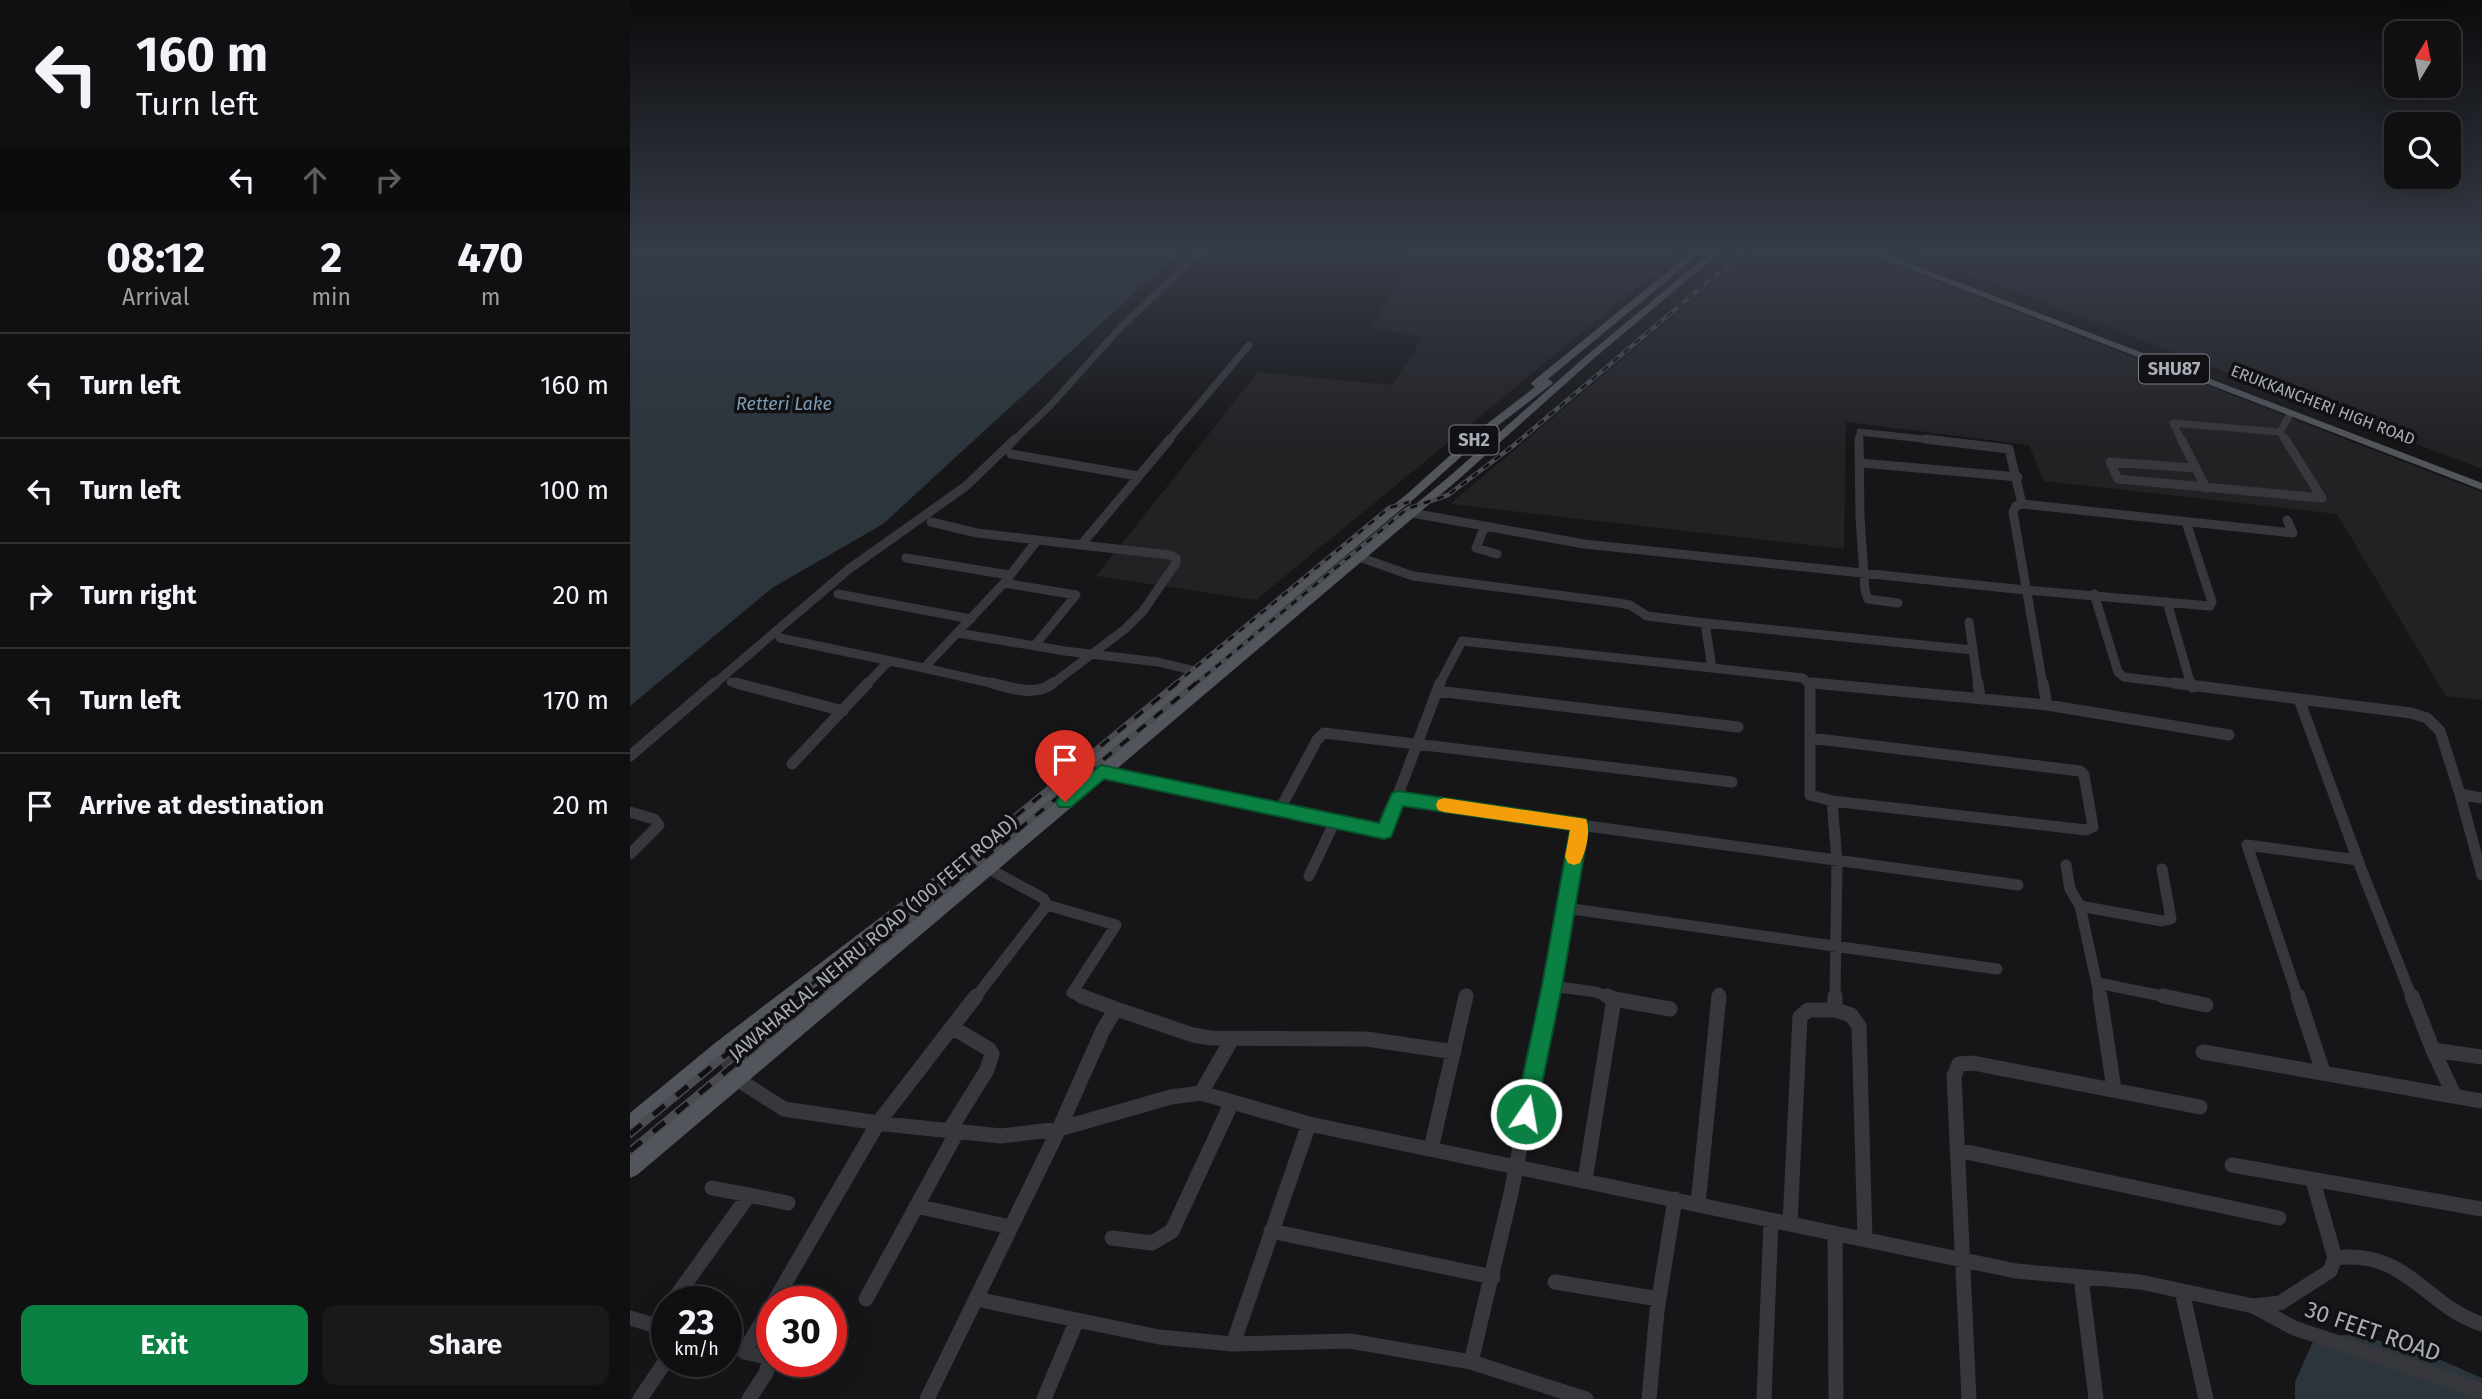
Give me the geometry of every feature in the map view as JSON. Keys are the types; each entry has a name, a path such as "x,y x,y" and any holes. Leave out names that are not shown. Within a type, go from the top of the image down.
{"main road":[{"path":"1623,315 1517,399 1539,410 1651,315"},
{"name":"SH2","path":"1527,405 1630,315"},
{"name":"SH2","path":"1527,405 1639,315"},
{"name":"SHU87","path":"2035,315 2482,488"},
{"name":"ERUKKANCHERI HIGH ROAD","path":"2049,315 2482,482"},
{"name":"JAWAHARLAL NEHRU ROAD (100 FEET ROAD)","path":"630,1168 1412,513 1527,405"},
{"name":"JAWAHARLAL NEHRU ROAD (100 FEET ROAD)","path":"630,1126 721,1049 978,853 1527,405"}],"street":[{"path":"630,756 849,569 966,486 1048,408 1133,315"},
{"path":"1081,545 1249,345"},
{"path":"2280,432 2290,414"},
{"path":"2206,488 2173,423 2280,432"},
{"path":"1898,603 1868,599 1865,596 1862,572 1859,433 1863,431 2006,447 2011,450 2022,505"},
{"path":"2195,468 2114,461 2110,464 2118,479 2322,498 2280,432"},
{"path":"1011,454 1138,476"},
{"path":"1860,463 2018,477"},
{"path":"2047,705 2025,590 2013,512 2016,506 2293,533 2287,520"},
{"path":"1412,513 1584,544 2025,590 2210,606 2186,522"},
{"path":"780,638 1027,691 1038,691 1048,687 1125,629 1143,611 1176,563 1176,558 1037,542 977,533 931,522"},
{"path":"1485,526 1476,548 1497,554"},
{"path":"924,668 971,619 1037,542"},
{"path":"1359,557 1413,576 1619,603 1630,605 1647,615 1973,650"},
{"path":"906,558 1076,595 1035,645"},
{"path":"838,594 971,619"},
{"path":"2094,594 2118,672 2130,679 2427,718 2440,731 2482,874"},
{"path":"2166,602 2192,687"},
{"path":"1969,622 1980,698"},
{"path":"1705,623 1712,668"},
{"path":"958,633 1158,662 1199,672"},
{"path":"1101,772 1384,832 1437,691 1454,650 1462,641 1803,678 1811,683 2047,705 2229,735"},
{"path":"792,764 888,662"},
{"path":"732,682 843,711"},
{"path":"1811,683 1809,793 1832,801 2086,830 2093,827 2084,775 2080,771 1811,738"},
{"path":"1437,691 1738,727"},
{"path":"2298,699 2357,860 2433,1050 2454,1095"},
{"path":"1279,809 1317,740 1324,733 1732,782"},
{"path":"2460,794 2482,798"},
{"path":"1398,798 2018,885"},
{"path":"1832,801 1837,861 1836,1010"},
{"path":"630,813 654,819 659,825 630,854"},
{"path":"1309,876 1335,821"},
{"path":"1471,1362 1493,1277 1552,986 1580,825"},
{"path":"2323,1072 2247,845 2357,860"},
{"path":"2066,865 2070,889 2080,906 2098,983 2114,1089"},
{"path":"987,868 1043,898 1047,905 1116,925 1072,993 1193,1035 1232,1038 1367,1039 1454,1052"},
{"path":"2080,906 2162,921 2171,919 2162,869"},
{"path":"783,1286 878,1123 1047,905"},
{"path":"1565,908 1997,969"},
{"path":"2098,983 2206,1005"},
{"path":"1552,986 1596,992 1614,999 1670,1009"},
{"path":"1698,1204 1719,993"},
{"path":"1431,1149 1467,994"},
{"path":"1585,1180 1614,999"},
{"path":"927,1399 1059,1129 1103,1030 1116,1009"},
{"path":"1790,1224 1800,1017 1808,1010 1836,1010 1851,1015 1859,1026 1865,1240"},
{"path":"866,1299 987,1070 992,1054 989,1049 953,1028"},
{"path":"1201,1093 1232,1038"},
{"path":"721,1049 737,1079 784,1109 878,1123 1000,1136 1059,1129 1171,1097 1201,1093 1309,1124 2015,1271 2140,1282 2253,1306 2280,1303 2330,1270 2335,1258 2313,1181"},
{"path":"2433,1050 2482,1057"},
{"path":"2203,1052 2482,1101"},
{"path":"1969,1399 1954,1076 1959,1064 1973,1063 2200,1107"},
{"path":"1112,1238 1153,1245 1164,1241 1172,1231 1232,1102"},
{"path":"1233,1344 1309,1124"},
{"path":"1957,1150 2279,1218"},
{"path":"2232,1165 2482,1209"},
{"path":"712,1188 788,1203"},
{"path":"684,1286 750,1195"},
{"path":"1648,1399 1659,1299 1675,1199"},
{"path":"916,1206 1010,1227"},
{"path":"1764,1399 1771,1220"},
{"path":"1271,1231 1493,1277"},
{"path":"1835,1233 1836,1399"},
{"path":"2335,1258 2348,1255 2388,1267 2421,1283 2464,1320 2482,1324"},
{"path":"2081,1278 2096,1399"},
{"path":"1555,1282 1659,1299"},
{"path":"2182,1292 2206,1399"},
{"path":"976,1299 1159,1336 1233,1344 1350,1341 1471,1362 1586,1399"},
{"name":"30 FEET ROAD","path":"2253,1306 2294,1328 2482,1391"},
{"path":"630,1318 651,1324"},
{"path":"1044,1399 1077,1320"},
{"path":"756,1332 744,1352 756,1355"},
{"path":"640,1399 655,1377"},
{"path":"750,1399 764,1377"}],"shaded area":[{"path":"1378,315 1603,315 1256,600 1096,576 1258,372 1392,385 1423,337 1370,327"},
{"path":"1674,315 2025,315 2482,492 2482,700 2446,696 2337,514 2044,481 2029,445 1846,422 1844,549 1450,504"},
{"path":"2078,315 2482,315 2482,469"}],"water":[{"name":"Retteri Lake","path":"630,315 1110,315 883,524 772,588 630,706"},
{"path":"2356,1334 2427,1354 2482,1378 2482,1399 2295,1399 2295,1382 2315,1337"}],"railway":[{"path":"1194,685 1407,509 1448,495 1513,446 1668,315"},
{"path":"1174,685 1389,508 1409,502"},
{"path":"795,998 1177,683"},
{"path":"815,998 1196,683"},
{"path":"630,1134 797,996"},
{"path":"630,1151 817,996"}],"slow traffic":[{"path":"1444,805 1580,825 1574,857"}],"route":[{"path":"1065,802 1101,772 1384,832 1398,798 1580,825 1526,1114"}]}
